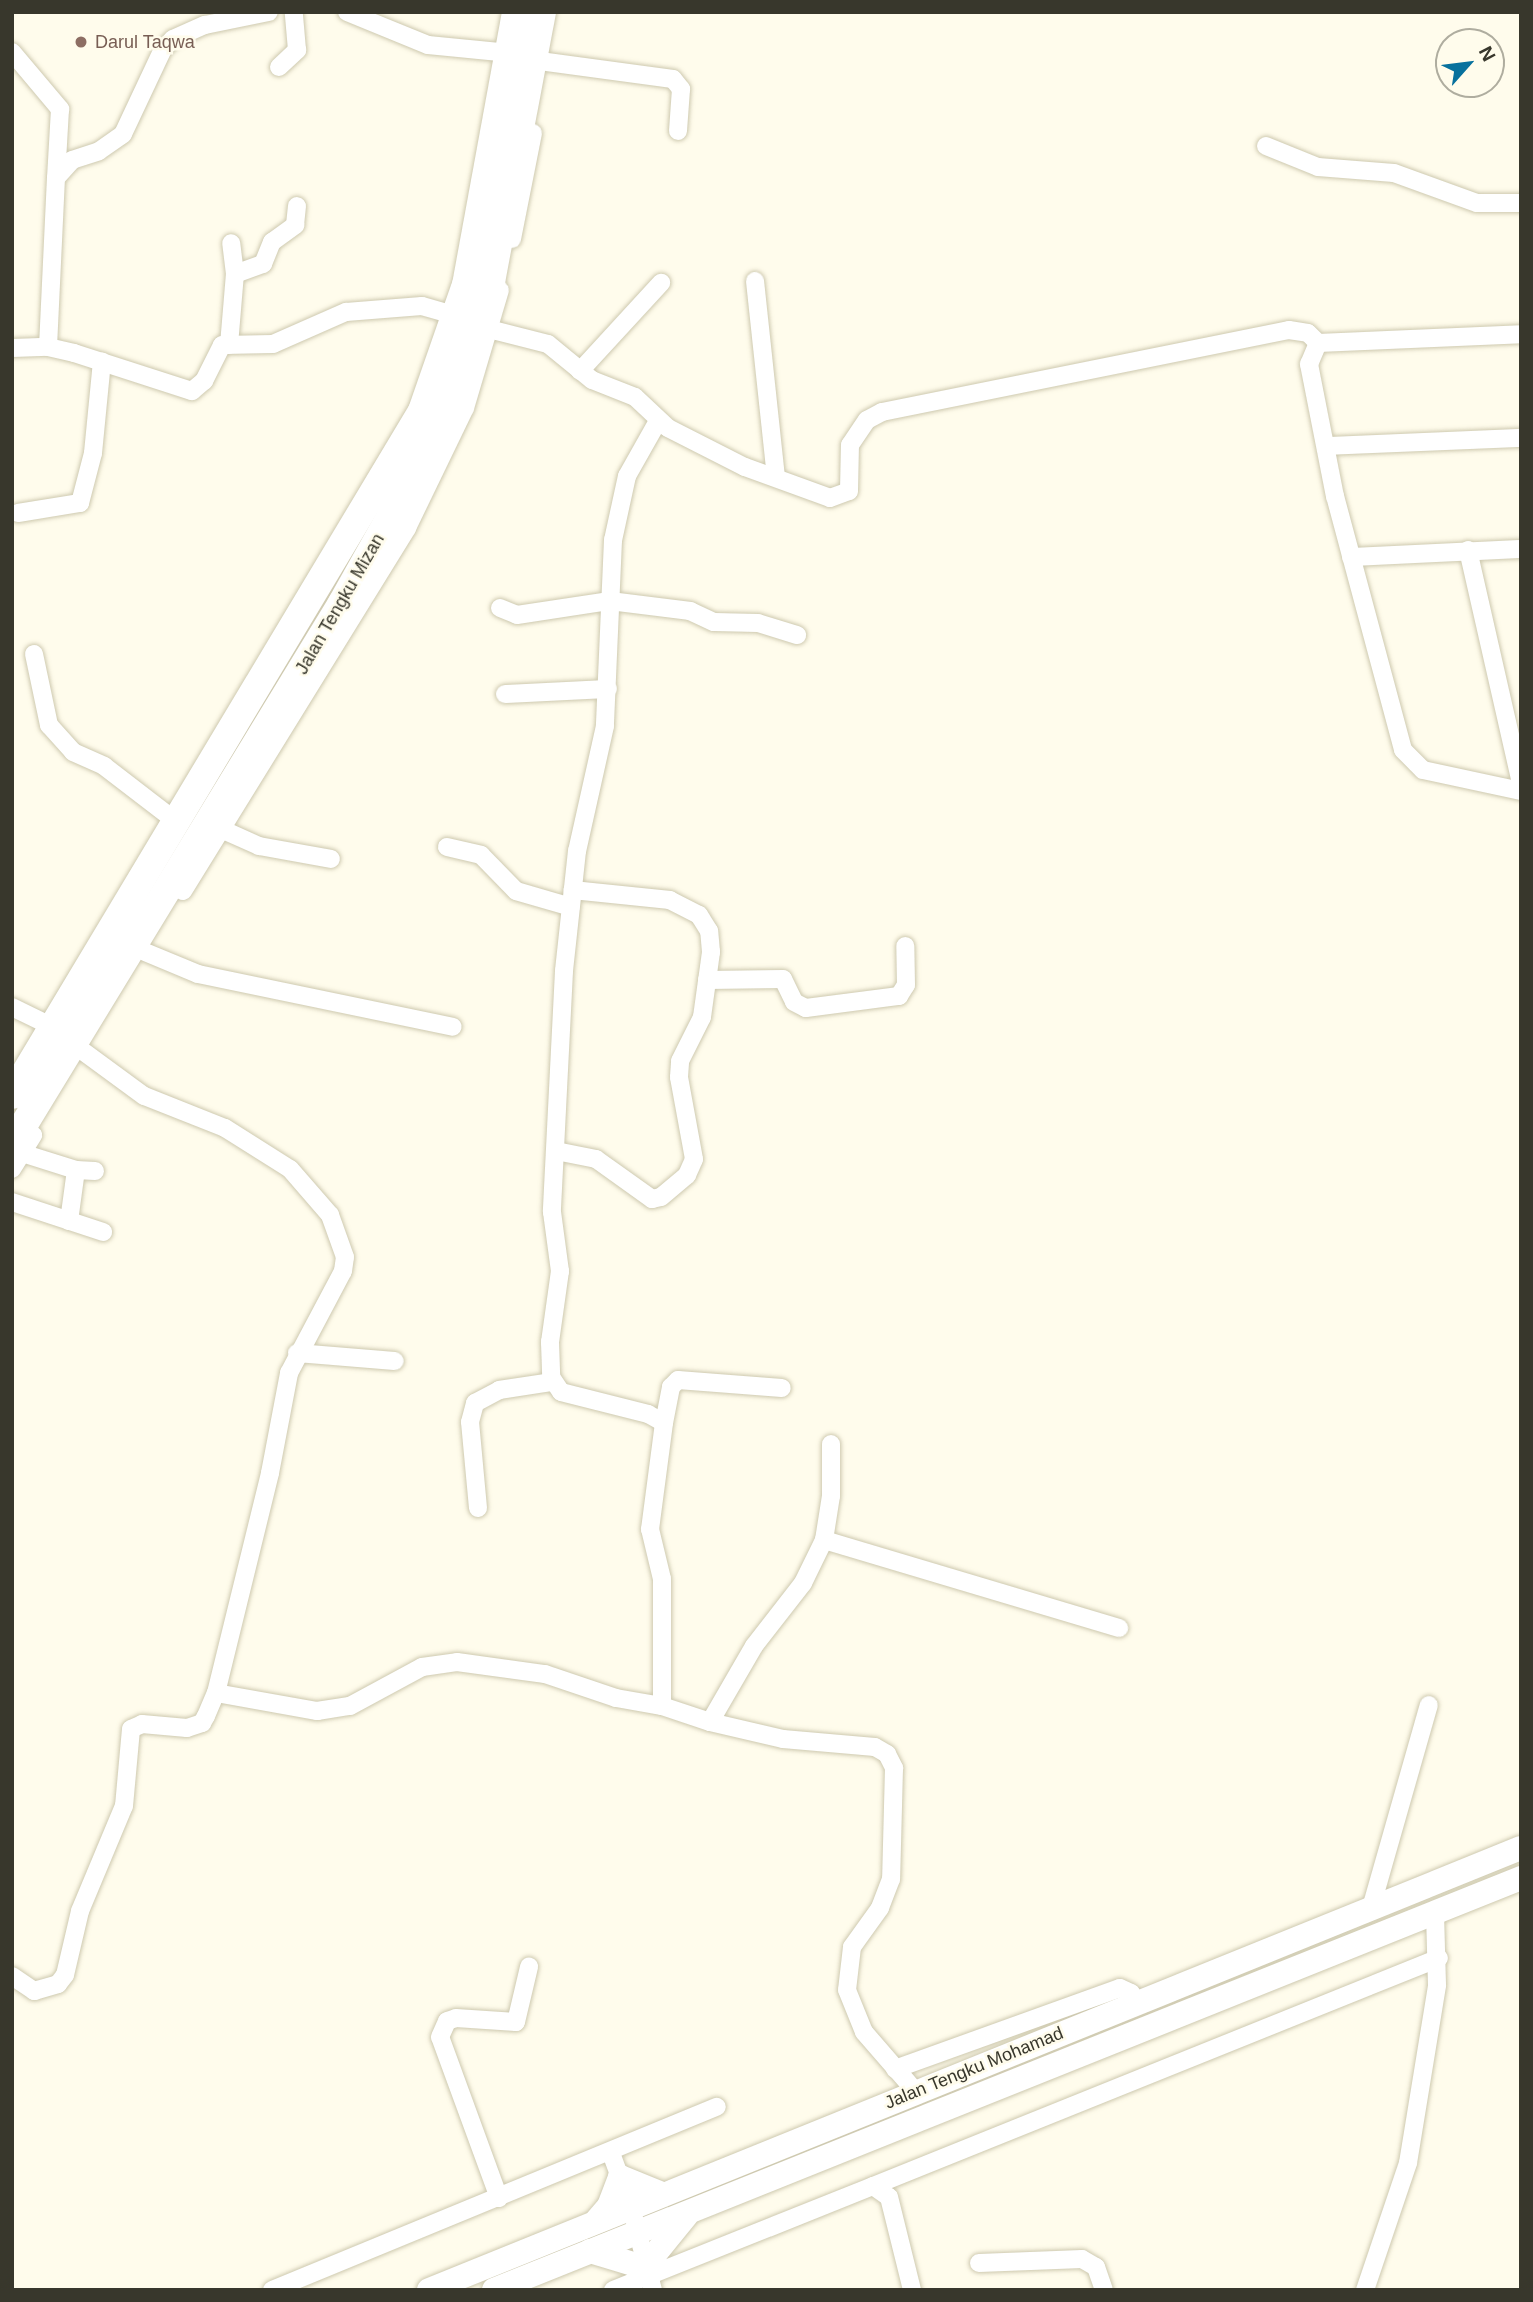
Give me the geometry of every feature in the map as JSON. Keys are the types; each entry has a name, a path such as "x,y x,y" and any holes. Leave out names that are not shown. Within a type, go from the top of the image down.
{"highway":[{"name":"Jalan Tengku Mizan","path":"12,1095 55,1028 392,467 422,411 475,324 516,12"},
{"name":"Jalan Tengku Mizan","path":"17,1149 342,603 438,435 491,282 542,12"}],"main road":[{"name":"Jalan Tengku Mohamad","path":"429,2290 1521,1848"},
{"name":"Jalan Tengku Mohamad","path":"494,2290 1521,1878"},
{"path":"596,2221 609,2206 620,2177 662,2194"},
{"path":"651,2282 660,2246 692,2211"},
{"path":"590,2251 633,2264 651,2282"}],"street":[{"path":"56,178 72,160 105,148 123,134 163,49 173,38 205,25 269,12"},
{"path":"279,67 297,50 295,12"},
{"path":"347,12 429,45 510,53"},
{"path":"12,1169 17,1149 84,1052 407,528 465,408 475,324 524,189 554,12"},
{"path":"12,52 60,109 48,347"},
{"path":"547,61 673,79 681,89 678,131"},
{"path":"1266,146 1318,167 1394,173 1477,203 1521,203"},
{"path":"234,274 263,264 272,242 295,225 297,206"},
{"path":"229,345 234,274 231,243"},
{"path":"755,281 776,477"},
{"path":"580,371 662,283"},
{"path":"12,348 48,347 102,361 192,391 204,382 218,349 229,345 273,344 346,312 422,306 548,344 580,371 635,397 658,421 745,467 830,498 844,496 850,485 850,445 860,427 883,412 1289,330 1308,333 1318,343 1521,334"},
{"path":"1318,343 1309,363 1350,558 1409,759 1423,771 1521,791"},
{"path":"18,513 80,503 93,453 102,361"},
{"path":"658,421 623,487 613,540 608,689 572,899 552,1212 561,1271 550,1342 552,1382 561,1392 648,1414 664,1423"},
{"path":"1326,446 1521,438"},
{"path":"1350,558 1521,548"},
{"path":"1468,550 1521,784"},
{"path":"499,608 517,615 610,601 690,611 714,622 758,623 797,635"},
{"path":"34,654 49,725 73,752 104,766 178,823"},
{"path":"505,694 608,689"},
{"path":"221,829 259,846 331,859"},
{"path":"447,847 481,855 516,891 572,899 660,896 699,915 709,931 702,1017 682,1054 680,1069 694,1159 687,1175 662,1197 652,1199 596,1159 556,1151"},
{"path":"707,980 783,979 794,1002 806,1008 899,996 906,985 905,946"},
{"path":"145,952 198,974 453,1027"},
{"path":"12,1007 55,1028"},
{"path":"12,1976 34,1991 58,1984 65,1975 80,1911 124,1806 131,1729 142,1724 195,1726 202,1723 216,1693 297,1353 343,1271 342,1242 318,1197 290,1169 225,1128 144,1096 84,1052"},
{"path":"17,1149 76,1170 95,1171"},
{"path":"69,1221 76,1170"},
{"path":"12,1202 103,1232"},
{"path":"297,1353 395,1361"},
{"path":"662,1706 662,1578 650,1529 671,1387 678,1380 782,1388"},
{"path":"478,1508 470,1422 475,1403 499,1390 552,1382"},
{"path":"710,1722 754,1646 807,1577 824,1540 830,1504 831,1444"},
{"path":"824,1540 1119,1628"},
{"path":"216,1693 317,1711 350,1706 422,1667 457,1662 533,1671 616,1698 662,1706 710,1722 783,1739 875,1746 887,1754 894,1769 891,1879 880,1908 857,1937 846,1972 849,2002 864,2032 916,2092"},
{"path":"1371,1908 1429,1704"},
{"path":"1365,2290 1408,2163 1439,1958 1435,1912"},
{"path":"612,2290 651,2282 873,2186 1439,1958"},
{"path":"499,2198 440,2037 447,2021 456,2018 516,2022 528,1967"},
{"path":"895,2069 1120,1988 1131,1993 1136,2003"},
{"path":"272,2290 611,2153 717,2107"},
{"path":"611,2153 639,2232 651,2282"},
{"path":"873,2186 889,2197 912,2290"},
{"path":"979,2263 1082,2259 1096,2267 1104,2290"}],"place":[{"name":"Darul Taqwa","path":"81,42"}]}
